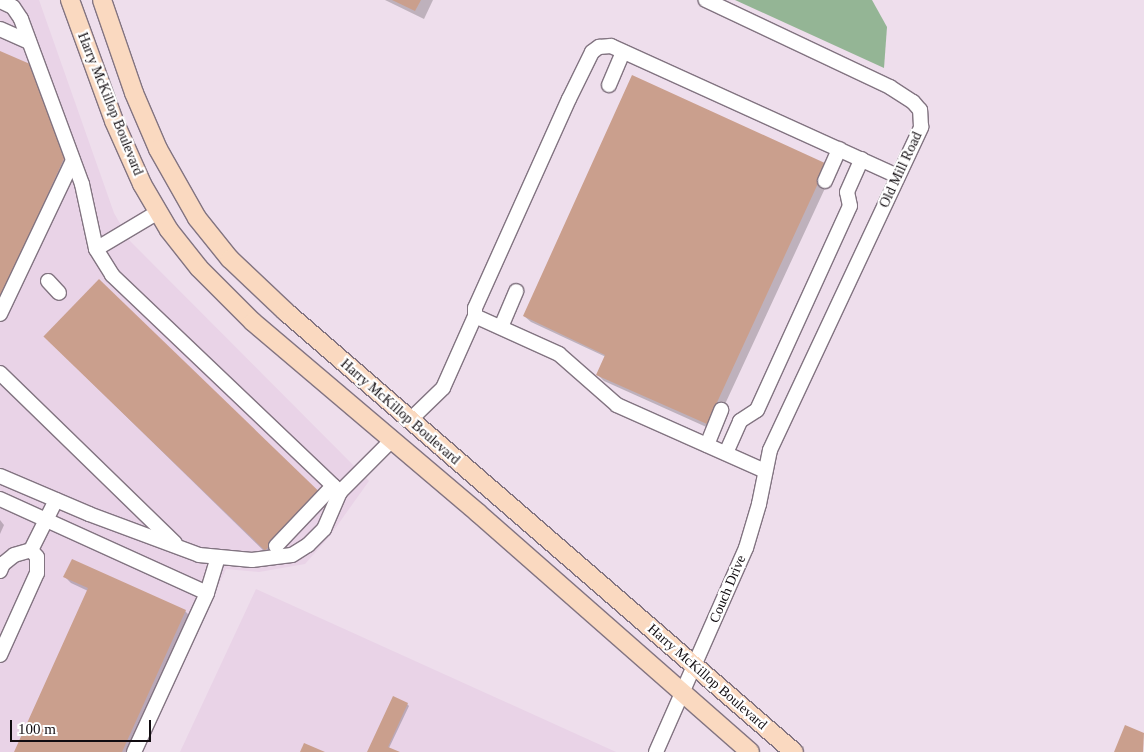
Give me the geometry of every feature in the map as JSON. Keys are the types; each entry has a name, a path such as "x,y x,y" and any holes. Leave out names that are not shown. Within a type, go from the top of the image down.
{"main road":[{"name":"Harry McKillop Boulevard","path":"70,0 114,121 142,184 158,212 199,268 234,304 750,752"},
{"name":"Harry McKillop Boulevard","path":"102,0 145,121 182,195 212,238 250,279 794,752"},
{"path":"158,212 182,195"},
{"path":"392,440 410,420"}],"street":[{"name":"Old Mill Road","path":"706,0 856,69 914,102 920,110 921,127 783,420"},
{"path":"0,1 12,6 21,19 84,191 96,249 112,276 336,489"},
{"path":"0,29 29,42"},
{"path":"410,420 443,388 475,316 475,308 592,52 599,47 611,46 898,176"},
{"path":"609,85 623,52"},
{"path":"825,181 839,149"},
{"path":"726,453 740,421 757,410 850,206 847,192 862,159"},
{"path":"0,314 73,160"},
{"path":"96,249 158,212"},
{"path":"48,281 59,293"},
{"path":"501,327 516,291"},
{"path":"475,316 559,354 618,405 765,471"},
{"path":"0,373 179,547"},
{"path":"706,445 721,410"},
{"name":"Couch Drive","path":"656,752 746,548 759,504 770,450 783,420"},
{"path":"276,546 297,524 392,440"},
{"path":"0,476 56,500 179,547 218,558 252,560 292,555 314,539 324,529 336,489"},
{"path":"0,499 207,593"},
{"path":"0,571 3,564 14,555 31,550 56,500"},
{"path":"297,524 314,539"},
{"path":"0,655 36,573 37,557 31,550"},
{"path":"134,752 207,593 218,558"}],"shaded area":[{"path":"0,0 39,0 114,213 130,241 369,481 329,537 305,564 259,572 226,569 140,752 0,752"},
{"path":"256,589 616,752 180,752"}],"green space":[{"path":"735,0 872,0 887,27 884,68"}],"building":[{"path":"392,0 421,0 415,11"},
{"path":"0,51 30,64 66,154 0,300"},
{"path":"632,75 827,164 707,424 596,375 605,355 523,316"},
{"path":"99,279 321,493 265,551 43,337"},
{"path":"72,559 186,610 122,752 14,752 88,588 63,577"},
{"path":"393,696 408,703 388,747 400,752 367,752"},
{"path":"1125,725 1144,733 1143,752 1114,752"},
{"path":"304,743 325,752 300,752"}]}
